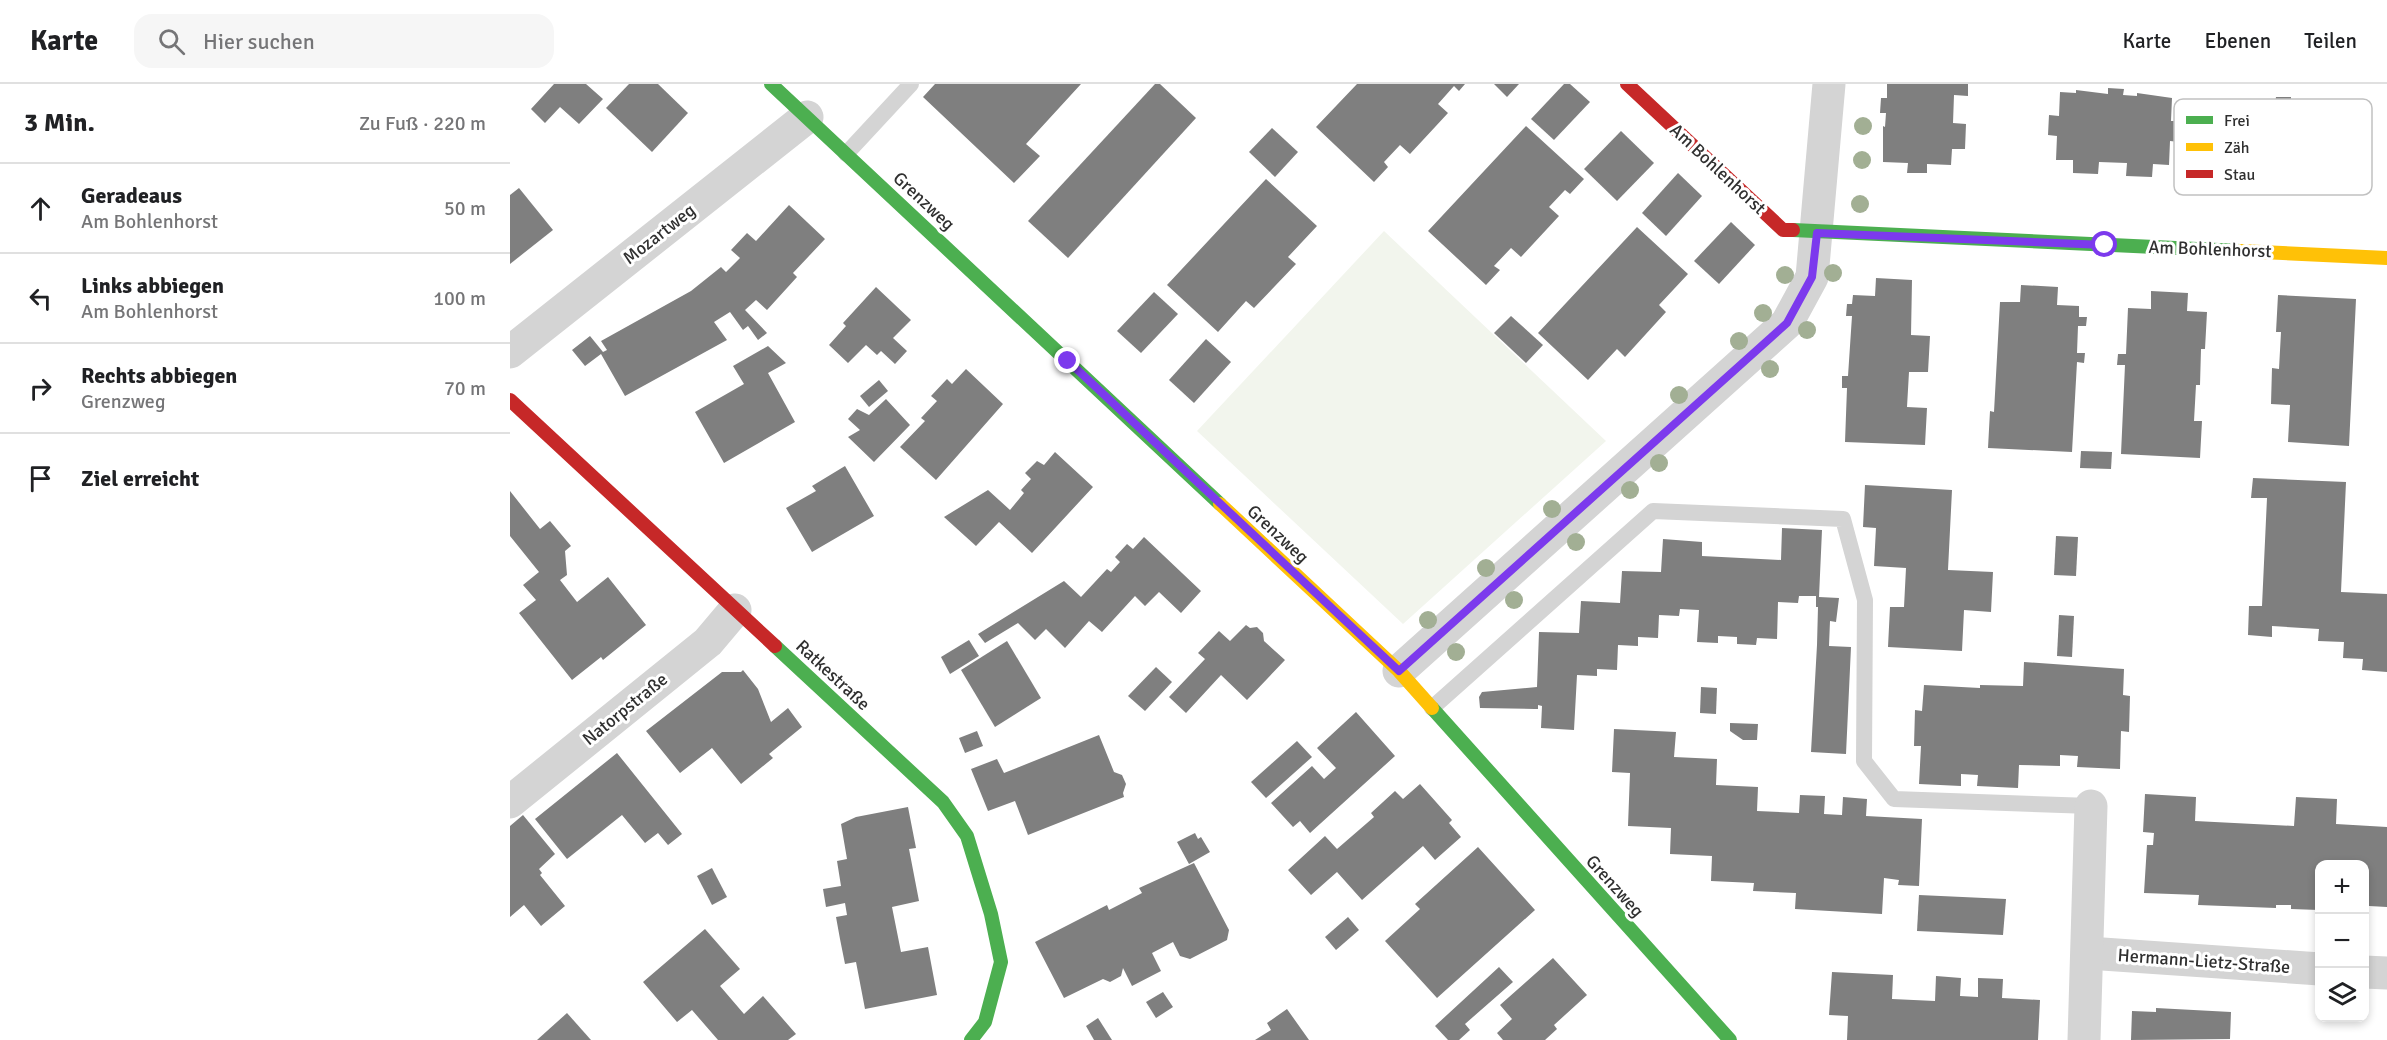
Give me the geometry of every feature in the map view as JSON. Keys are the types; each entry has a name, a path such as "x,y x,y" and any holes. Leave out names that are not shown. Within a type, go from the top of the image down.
{"street":[{"name":"Grenzweg","path":"771,84 1399,671 1731,1040"},
{"name":"Am Bohlenhorst","path":"1627,84 1783,230 2387,258"},
{"path":"1399,671 1787,323 1812,277 1829,84"},
{"name":"Mozartweg","path":"510,352 807,117"},
{"name":"Ratkestraße","path":"510,400 944,802 967,836 991,914 1001,962 984,1022 971,1040"},
{"name":"Natorpstraße","path":"510,802 708,642 735,610"},
{"path":"2084,1040 2091,806"},
{"name":"Hermann-Lietz-Straße","path":"2088,953 2315,969"},
{"path":"2369,972 2387,973"}],"lane":[{"path":"846,154 911,84"},
{"path":"1432,708 1653,511 1844,519 1865,600 1864,761 1894,800 2091,806"}],"shaded area":[{"path":"1384,231 1606,441 1403,624 1197,431"}],"building":[{"path":"554,84 586,84 603,99 579,124 560,107 545,123 531,109"},
{"path":"629,84 658,84 688,113 652,152 606,108"},
{"path":"935,84 1081,84 1026,144 1040,156 1014,183 923,97"},
{"path":"1155,84 1160,84 1196,118 1068,258 1028,221"},
{"path":"1357,84 1465,84 1459,91 1454,86 1438,104 1448,113 1410,154 1400,145 1384,162 1388,167 1374,182 1316,127"},
{"path":"1494,84 1519,84 1507,97"},
{"path":"1564,84 1570,84 1590,102 1554,140 1531,119"},
{"path":"1887,84 1968,84 1968,96 1954,95 1953,123 1966,124 1965,149 1952,149 1951,165 1927,164 1927,173 1907,173 1908,163 1883,162 1883,126 1885,127 1886,113 1880,113 1881,98 1887,98"},
{"path":"2108,88 2124,89 2123,95 2137,96 2137,93 2172,98 2171,121 2174,121 2174,141 2170,141 2169,165 2153,164 2152,177 2126,176 2127,163 2099,162 2098,174 2073,173 2073,160 2056,160 2057,136 2048,135 2049,115 2059,116 2060,92 2076,93 2076,90 2108,94"},
{"path":"2276,97 2291,97 2291,99 2276,99"},
{"path":"1526,126 1584,179 1570,194 1565,190 1549,207 1559,216 1521,257 1511,248 1494,266 1500,270 1486,285 1428,231"},
{"path":"1272,128 1298,152 1275,177 1249,152"},
{"path":"1621,131 1654,163 1617,201 1584,169"},
{"path":"1678,173 1702,196 1666,236 1642,213"},
{"path":"1266,179 1317,226 1288,257 1296,264 1254,308 1246,301 1218,332 1167,285"},
{"path":"519,188 553,230 510,264 510,195"},
{"path":"789,205 825,239 793,273 797,277 767,310 756,300 745,310 767,333 758,340 748,326 743,330 730,312 714,322 727,340 625,396 601,354 585,366 572,350 590,336 603,352 607,350 601,341 691,291 721,267 726,272 740,258 731,250 747,233 756,241"},
{"path":"1731,222 1755,245 1719,284 1694,261"},
{"path":"1637,227 1688,274 1659,305 1666,312 1625,357 1617,349 1588,380 1538,333"},
{"path":"1876,278 1912,280 1911,335 1930,336 1928,372 1909,372 1907,407 1927,408 1925,445 1845,442 1847,388 1842,388 1842,376 1848,376 1852,316 1846,316 1847,304 1852,304 1853,295 1875,296"},
{"path":"2021,285 2058,287 2057,305 2079,306 2079,317 2087,317 2086,326 2078,326 2077,353 2085,353 2084,363 2077,362 2072,452 1988,448 1990,411 1994,412 2000,302 2020,302"},
{"path":"876,287 911,320 893,338 907,351 895,364 881,351 877,355 866,345 848,363 829,345 846,326 843,323"},
{"path":"2151,291 2188,293 2187,311 2207,312 2205,349 2201,349 2200,385 2196,385 2194,421 2202,421 2200,458 2121,454 2125,365 2117,365 2118,354 2126,354 2128,308 2151,309"},
{"path":"1154,292 1178,314 1141,353 1117,331"},
{"path":"2278,295 2356,299 2349,446 2288,442 2290,405 2271,404 2272,368 2279,369 2281,332 2276,332"},
{"path":"1511,316 1543,345 1526,363 1494,333"},
{"path":"1206,339 1231,362 1194,403 1169,380"},
{"path":"768,346 786,363 768,373 795,422 724,463 695,412 744,384 733,366"},
{"path":"966,369 1003,404 936,480 900,447 925,421 921,418 937,401 931,396 947,379 952,384"},
{"path":"879,380 888,391 869,407 860,396"},
{"path":"886,399 910,425 874,462 848,437 860,430 848,419 857,409 869,415"},
{"path":"2081,451 2112,452 2111,469 2080,468"},
{"path":"1055,452 1093,487 1032,553 999,522 976,546 944,517 988,490 1010,510 1024,493 1021,490 1031,479 1025,473 1037,461 1044,465"},
{"path":"845,466 874,516 812,552 786,508 816,491 812,486"},
{"path":"2253,478 2346,482 2341,592 2387,594 2387,672 2362,670 2363,659 2343,658 2344,642 2318,641 2319,629 2272,626 2272,637 2248,635 2249,606 2262,606 2267,498 2251,498"},
{"path":"1865,485 1952,490 1948,570 1993,572 1991,612 1964,610 1962,651 1888,647 1890,607 1904,607 1906,568 1874,566 1876,528 1863,527"},
{"path":"510,491 540,529 550,521 571,546 565,551 567,575 560,580 577,602 608,577 646,625 603,660 601,657 572,680 519,613 536,600 523,585 539,572 510,536"},
{"path":"1782,528 1822,530 1819,597 1839,598 1836,622 1830,621 1829,646 1851,647 1846,754 1811,752 1817,645 1816,596 1799,596 1798,603 1778,602 1777,639 1757,638 1756,645 1737,644 1737,637 1718,636 1718,643 1697,642 1699,610 1680,609 1679,616 1659,615 1658,638 1638,637 1638,646 1618,645 1617,670 1597,669 1597,676 1577,675 1574,730 1541,728 1542,706 1538,705 1538,709 1480,708 1479,697 1482,692 1537,687 1539,632 1579,633 1581,601 1620,603 1622,571 1661,572 1663,539 1702,542 1702,556 1781,560"},
{"path":"2056,536 2078,537 2076,576 2054,575"},
{"path":"1144,537 1201,591 1181,613 1159,592 1145,606 1135,596 1102,632 1089,621 1065,648 1046,629 1035,640 1018,623 985,643 978,634 1064,581 1081,597 1107,569 1111,572 1120,562 1115,557 1127,544 1133,549"},
{"path":"2059,615 2074,616 2072,657 2057,656"},
{"path":"1246,625 1250,628 1257,627 1263,633 1264,641 1285,660 1247,700 1221,675 1186,713 1169,697 1205,659 1198,653 1219,631 1230,641"},
{"path":"969,640 979,656 950,674 941,657"},
{"path":"1007,641 1041,698 995,727 961,670"},
{"path":"2024,662 2124,669 2123,695 2130,696 2129,732 2121,731 2120,769 2077,767 2078,756 2060,755 2060,766 2019,765 2018,788 1977,786 1978,775 1961,774 1961,786 1919,784 1921,746 1914,746 1915,710 1922,711 1924,685 1980,688 1980,685 2023,686"},
{"path":"1156,667 1172,682 1145,711 1128,696"},
{"path":"743,670 758,689 771,722 788,708 802,727 769,754 773,758 741,784 712,748 680,773 646,731 722,672 741,672"},
{"path":"1701,687 1717,688 1716,714 1700,713"},
{"path":"1356,712 1395,756 1310,833 1300,821 1293,827 1271,803 1312,766 1324,779 1336,768 1317,748"},
{"path":"1730,723 1758,724 1757,740 1743,740 1730,731"},
{"path":"1614,729 1676,732 1674,757 1717,759 1716,785 1758,787 1757,811 1799,813 1800,795 1825,796 1824,814 1842,815 1843,797 1867,799 1866,816 1922,819 1919,886 1898,885 1899,880 1884,878 1882,914 1795,909 1796,893 1753,891 1754,883 1711,881 1712,856 1670,854 1671,828 1628,826 1630,773 1612,772"},
{"path":"977,731 983,746 965,753 959,738"},
{"path":"1099,735 1114,772 1122,775 1126,784 1124,797 1028,835 1015,801 988,811 971,769 997,759 1004,773"},
{"path":"1297,741 1312,757 1266,798 1251,782"},
{"path":"617,753 682,834 668,845 658,833 645,843 622,815 567,859 535,819"},
{"path":"1420,784 1452,820 1449,823 1461,837 1435,860 1423,846 1362,900 1337,872 1311,895 1288,870 1325,836 1337,849 1374,817 1371,813 1395,791 1403,799"},
{"path":"2145,794 2196,797 2195,821 2294,826 2296,797 2337,799 2336,824 2387,827 2387,907 2369,906 2369,860 2315,860 2315,910 2291,909 2291,905 2276,905 2276,908 2198,905 2199,895 2144,893 2147,845 2153,845 2154,833 2143,832"},
{"path":"908,807 916,848 909,849 919,901 892,907 901,952 928,947 937,995 865,1009 856,962 845,964 840,939 836,917 847,915 845,903 826,907 823,889 841,886 837,861 847,859 841,824 856,817"},
{"path":"523,815 555,854 539,869 542,873 540,875 565,906 541,926 524,905 510,917 510,826"},
{"path":"1195,833 1198,839 1201,837 1210,852 1189,864 1177,842"},
{"path":"1478,847 1535,910 1437,998 1385,941 1420,909 1415,904"},
{"path":"1194,863 1229,930 1227,940 1190,959 1180,956 1173,942 1152,953 1161,971 1132,986 1123,968 1121,976 1110,982 1103,979 1064,998 1035,942 1107,905 1109,910 1142,893 1139,888"},
{"path":"712,868 727,897 712,905 697,876"},
{"path":"1919,895 2006,899 2003,935 1917,931"},
{"path":"1348,917 1359,930 1336,950 1325,937"},
{"path":"705,929 740,969 720,986 744,1014 763,996 796,1034 788,1040 718,1040 692,1010 677,1022 643,982"},
{"path":"1553,958 1587,995 1554,1025 1557,1029 1545,1040 1503,1040 1497,1033 1512,1019 1500,1005"},
{"path":"1499,967 1513,982 1465,1024 1470,1030 1459,1040 1448,1040 1435,1026"},
{"path":"1832,972 1893,975 1892,999 1935,1001 1936,976 1961,978 1960,996 1978,997 1978,978 2003,979 2002,998 2040,1000 2038,1040 1847,1040 1848,1016 1829,1015"},
{"path":"1163,992 1173,1007 1156,1018 1146,1002"},
{"path":"2156,1008 2231,1012 2230,1039 2131,1040 2132,1011 2156,1012"},
{"path":"1287,1009 1309,1040 1255,1040 1271,1030 1267,1023"},
{"path":"567,1013 591,1040 537,1040"},
{"path":"1098,1018 1112,1040 1094,1040 1086,1026"}],"traffic: fast":[{"path":"771,84 1220,504"},
{"path":"1793,230 2240,251"},
{"path":"775,646 943,802 967,836 991,914 1001,962 985,1022 971,1040"},
{"path":"1432,708 1730,1040"}],"traffic: slow":[{"path":"2240,251 2387,258"},
{"path":"1220,504 1399,671 1432,708"}],"traffic: jam":[{"path":"1627,84 1783,230 1793,230"},
{"path":"510,400 775,646"}],"route":[{"path":"1068,361 1399,671 1787,323 1812,277 1817,233 2105,245"}]}
